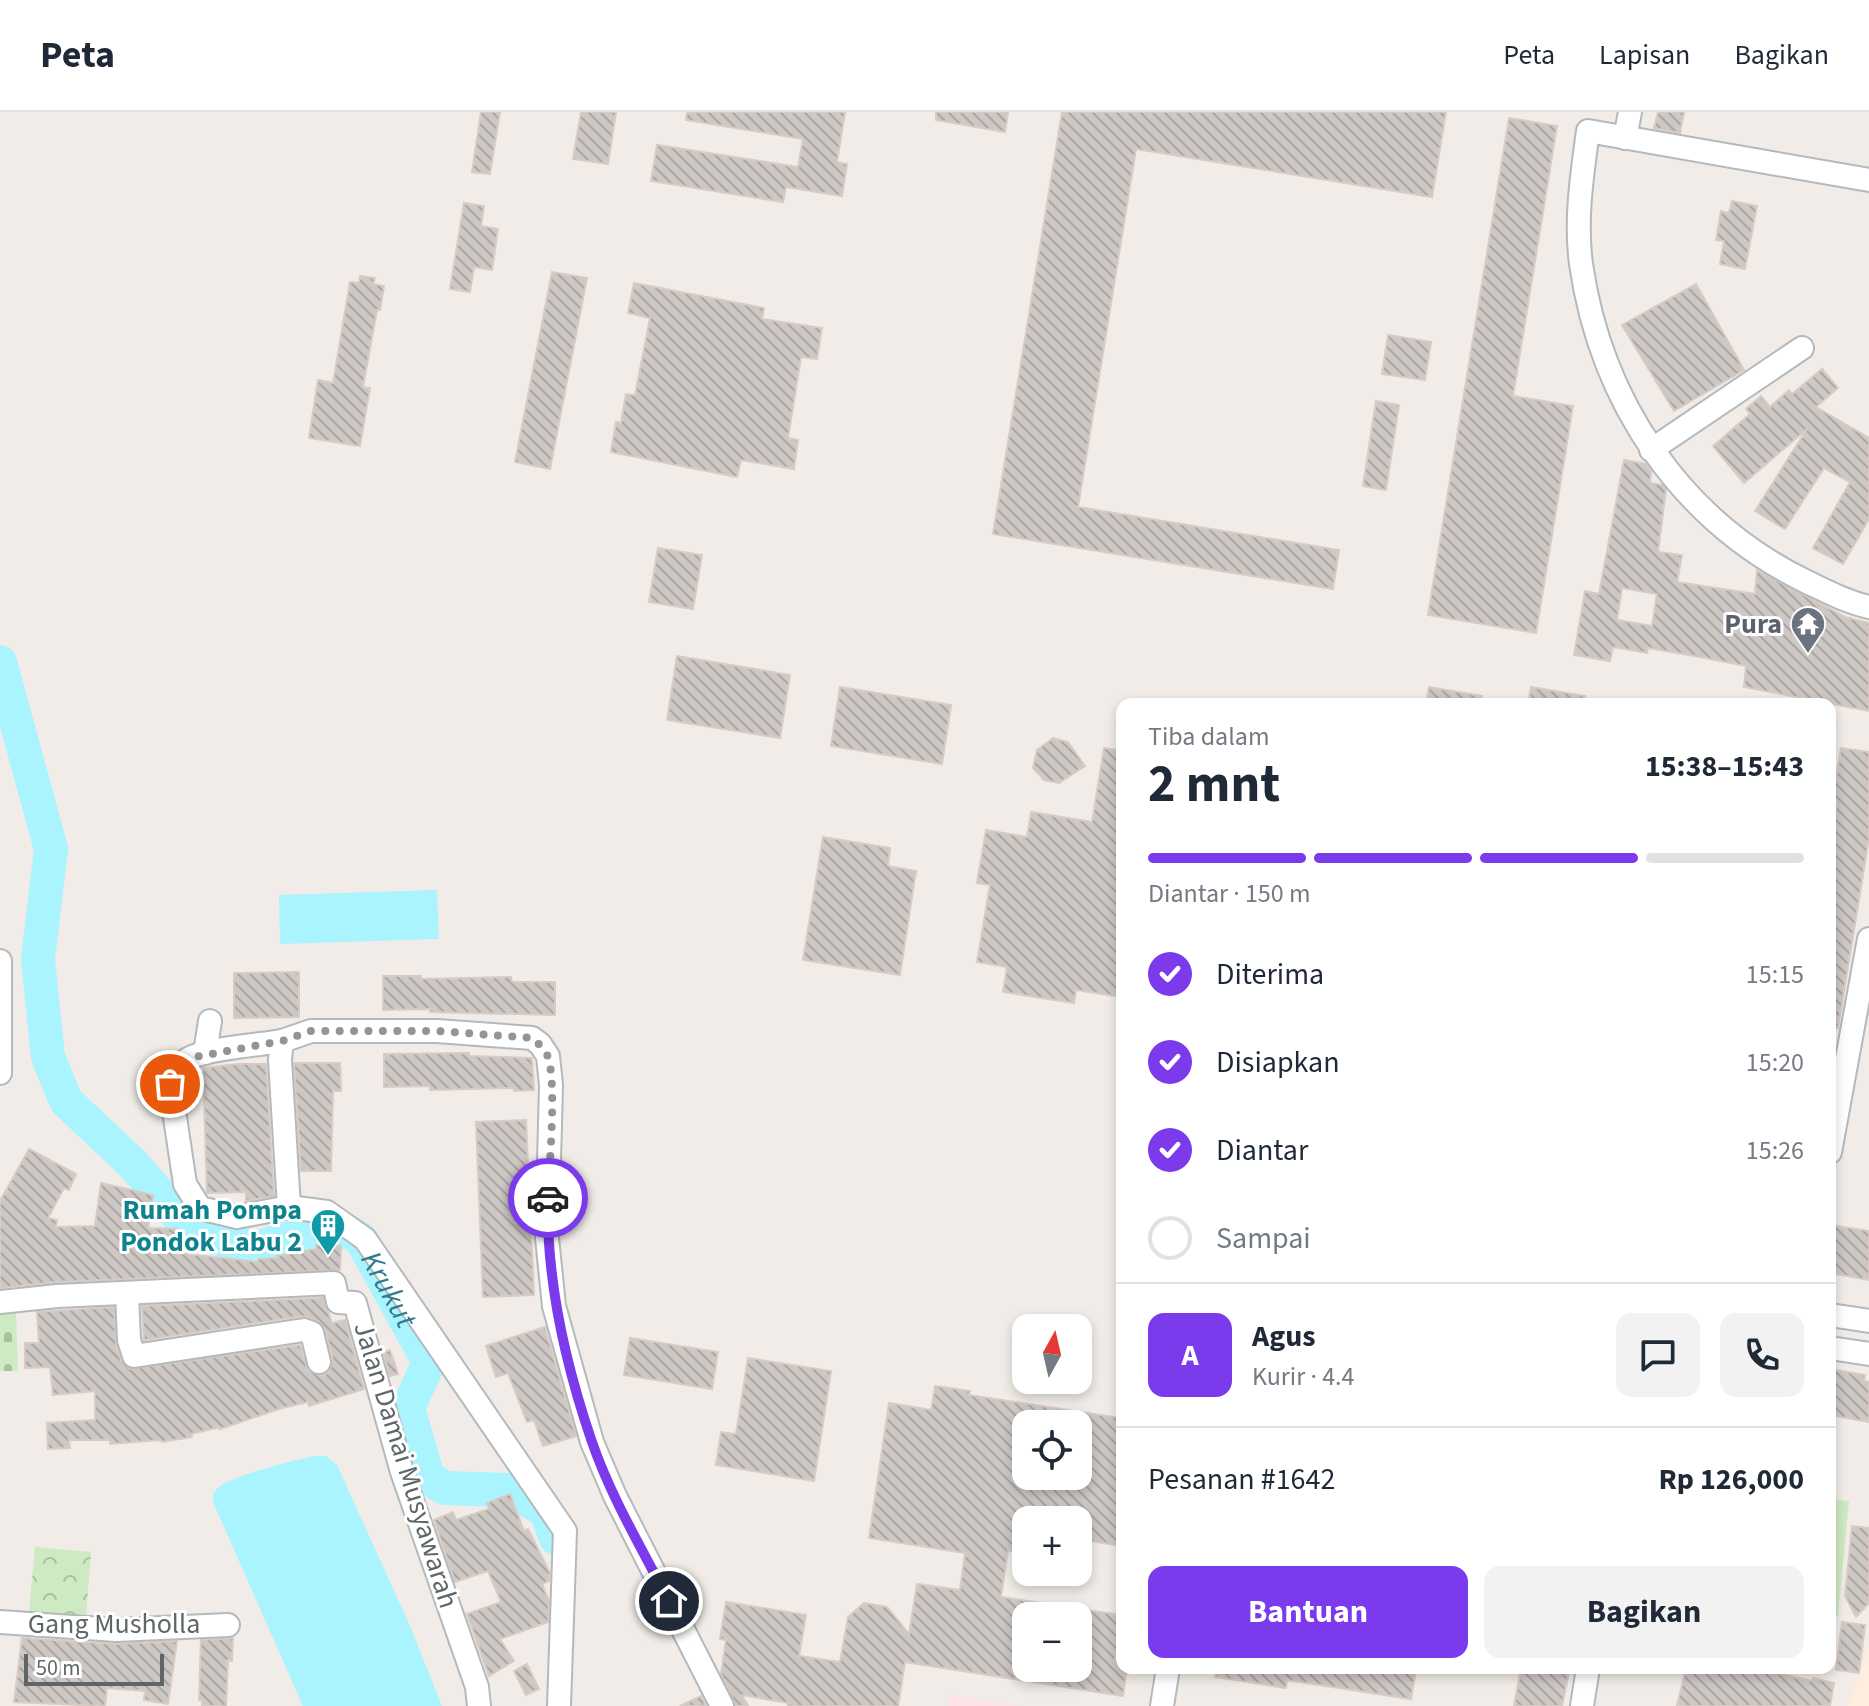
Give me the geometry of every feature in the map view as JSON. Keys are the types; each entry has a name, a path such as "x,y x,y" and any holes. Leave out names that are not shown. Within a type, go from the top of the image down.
{"street":[{"path":"1625,138 1630,112"},
{"path":"1869,180 1588,131 1579,196 1581,261 1593,326 1612,378 1651,450 1707,514 1774,566 1849,602 1869,607"},
{"path":"1651,450 1802,348"},
{"path":"1836,1119 1869,939"},
{"path":"0,961 0,1071"},
{"path":"205,1053 210,1021"},
{"path":"559,1706 565,1531 365,1239 327,1212 289,1207 237,1217 200,1208 185,1184 170,1084 175,1070 189,1058 282,1041 311,1031 437,1031 532,1038 540,1044 548,1056 551,1085 547,1238 554,1306 592,1442 615,1496 722,1706"},
{"path":"282,1041 280,1060 289,1207"},
{"name":"Jalan Damai Musyawarah","path":"0,1302 57,1296 334,1283 338,1302 355,1303 402,1472 477,1687 479,1706"},
{"path":"127,1294 129,1340 134,1356 304,1330 312,1333 319,1362"},
{"path":"1836,1316 1869,1321"},
{"path":"1836,1349 1869,1354"},
{"name":"Gang Musholla","path":"0,1622 116,1630 228,1625"},
{"path":"1162,1706 1167,1674"},
{"path":"1582,1706 1587,1674"}],"shaded area":[{"path":"1869,1646 1869,1706 1847,1706"},
{"path":"950,1695 1019,1706 949,1706"}],"green space":[{"path":"0,1311 16,1312 18,1371 0,1371"},
{"path":"1836,1500 1849,1501 1836,1616"},
{"path":"35,1547 91,1552 86,1617 29,1612"}],"water":[{"path":"437,890 439,939 280,944 279,895"},
{"path":"314,1456 326,1456 337,1465 410,1626 442,1706 303,1706 213,1497 216,1490 233,1480"}],"building":[{"path":"481,112 500,112 490,174 472,172"},
{"path":"581,112 616,112 608,164 573,159"},
{"path":"687,112 845,112 837,162 847,164 842,196 786,187 783,202 651,181 657,145 798,167 803,139 686,120"},
{"path":"936,112 1008,112 1005,132 936,120"},
{"path":"1062,112 1446,112 1432,197 1136,149 1078,507 1339,550 1333,589 993,534"},
{"path":"1658,112 1684,112 1680,133 1654,128"},
{"path":"1509,118 1557,126 1513,396 1573,406 1536,633 1428,615"},
{"path":"1732,201 1757,206 1745,269 1720,264 1724,241 1716,240 1721,211 1729,213"},
{"path":"464,203 484,206 481,226 498,229 492,270 474,267 470,292 450,289"},
{"path":"552,272 587,278 550,469 515,462"},
{"path":"360,276 375,278 373,284 384,286 363,387 370,388 360,446 309,438 318,380 333,383 350,282 359,283"},
{"path":"634,283 764,308 762,319 822,328 817,359 801,357 788,438 798,440 794,469 741,460 737,477 611,452 616,422 621,423 626,394 635,395 650,318 628,313"},
{"path":"1696,284 1744,370 1674,411 1622,325"},
{"path":"1388,335 1431,342 1425,380 1382,374"},
{"path":"1822,369 1838,388 1816,407 1869,438 1869,519 1843,564 1813,548 1850,482 1824,468 1785,529 1755,511 1807,429 1744,483 1713,446 1750,414 1746,409 1761,396 1770,407 1789,390 1792,394"},
{"path":"1376,401 1399,405 1386,490 1363,486"},
{"path":"1624,460 1646,464 1651,471 1650,483 1663,485 1666,489 1658,552 1682,555 1677,582 1755,594 1757,570 1845,617 1869,623 1869,711 1836,705 1836,698 1801,698 1744,687 1746,666 1695,656 1648,648 1647,653 1613,647 1610,661 1574,655 1585,591 1599,594","holes":["1622,588 1657,594 1652,626 1617,620"]},
{"path":"658,548 702,555 693,609 649,602"},
{"path":"677,656 790,675 780,738 667,720"},
{"path":"840,687 951,705 942,764 831,746"},
{"path":"1429,687 1482,696 1482,698 1427,698"},
{"path":"1531,687 1585,696 1585,698 1529,698"},
{"path":"1053,738 1068,742 1085,766 1059,783 1044,780 1033,768 1037,750"},
{"path":"1104,748 1116,750 1116,996 1076,990 1074,1003 1003,992 1007,967 977,962 990,885 977,883 986,830 1027,837 1031,812 1092,822"},
{"path":"1841,748 1869,752 1869,838 1838,1028 1836,1028 1836,777"},
{"path":"823,837 890,848 888,866 916,871 900,975 803,960"},
{"path":"299,972 299,1017 234,1018 234,973"},
{"path":"383,976 421,976 421,979 511,977 512,982 555,982 555,1015 383,1010"},
{"path":"469,1053 469,1056 532,1058 534,1090 384,1087 384,1054"},
{"path":"294,1063 340,1063 341,1091 333,1091 331,1171 301,1171"},
{"path":"266,1064 274,1196 246,1201 246,1192 207,1193 203,1068"},
{"path":"526,1120 534,1295 483,1297 476,1122"},
{"path":"29,1149 76,1174 69,1190 64,1188 48,1218 57,1220 56,1227 95,1226 101,1183 153,1195 148,1228 178,1229 177,1253 258,1262 258,1259 278,1258 316,1249 316,1245 341,1246 340,1270 56,1282 0,1288 0,1201"},
{"path":"1836,1226 1869,1231 1869,1280 1836,1274"},
{"path":"323,1298 332,1323 345,1320 364,1389 309,1406 308,1402 282,1408 220,1429 191,1434 192,1437 162,1442 110,1444 110,1440 69,1440 70,1448 48,1449 47,1423 95,1420 95,1391 53,1395 50,1367 25,1368 25,1343 39,1343 37,1312 114,1307 116,1344 121,1361 130,1369 300,1345 308,1371 322,1376 329,1372 333,1360 325,1329 317,1320 302,1316 144,1340 142,1306"},
{"path":"545,1327 576,1436 543,1446 534,1420 527,1422 508,1373 496,1377 486,1346"},
{"path":"630,1338 718,1352 712,1389 624,1375"},
{"path":"390,1350 398,1374 390,1376 383,1352"},
{"path":"748,1358 831,1371 814,1481 716,1465 721,1432 736,1434"},
{"path":"1836,1370 1865,1375 1864,1381 1869,1382 1869,1422 1836,1416"},
{"path":"935,1386 970,1391 969,1395 1068,1410 1012,1410 1012,1490 1092,1490 1092,1414 1116,1417 1116,1545 1092,1541 1092,1506 1012,1506 1012,1551 1008,1551 1001,1597 1036,1602 1012,1602 1012,1679 905,1662 898,1706 788,1706 788,1703 742,1695 748,1706 736,1706 721,1674 726,1640 720,1639 726,1602 806,1615 799,1656 840,1662 848,1617 864,1603 887,1607 909,1634 917,1584 960,1590 965,1553 869,1538 889,1403 931,1410"},
{"path":"510,1494 524,1531 528,1529 550,1573 549,1581 542,1584 549,1601 548,1622 500,1639 514,1661 489,1676 467,1614 501,1602 488,1571 455,1582 434,1520 453,1512 456,1520 489,1509 487,1503"},
{"path":"1852,1526 1869,1528 1869,1603 1856,1617 1845,1596"},
{"path":"1092,1611 1116,1614 1116,1674 1126,1674 1123,1696 1033,1682 1092,1682"},
{"path":"1842,1622 1865,1625 1859,1673 1836,1670"},
{"path":"22,1638 115,1644 177,1641 168,1704 144,1700 145,1691 107,1688 105,1706 14,1702"},
{"path":"233,1638 232,1661 228,1660 226,1706 202,1706 202,1700 199,1700 201,1640"},
{"path":"527,1664 539,1689 526,1695 514,1671"},
{"path":"1215,1674 1415,1674 1411,1699 1287,1680 1286,1688 1215,1677"},
{"path":"1520,1674 1569,1674 1562,1706 1514,1706"},
{"path":"1685,1674 1780,1674 1834,1683 1830,1706 1677,1706"},
{"path":"701,1696 706,1706 680,1706"}],"waterway":[{"name":"Krukut","path":"0,662 51,849 38,959 48,1057 66,1101 133,1164 193,1233 256,1248 315,1230 349,1232 361,1239 429,1362 408,1408 428,1478 445,1488 510,1490 546,1511 556,1538"}],"way so far":[{"path":"170,1084 175,1070 189,1058 282,1041 311,1031 437,1031 532,1038 548,1056 551,1085 548,1198"}],"place":[{"name":"Pura","path":"1808,655"},
{"name":"Rumah Pompa Pondok Labu 2","path":"328,1257"}],"route":[{"path":"548,1198 547,1238 554,1306 592,1442 615,1496 669,1601"}]}
